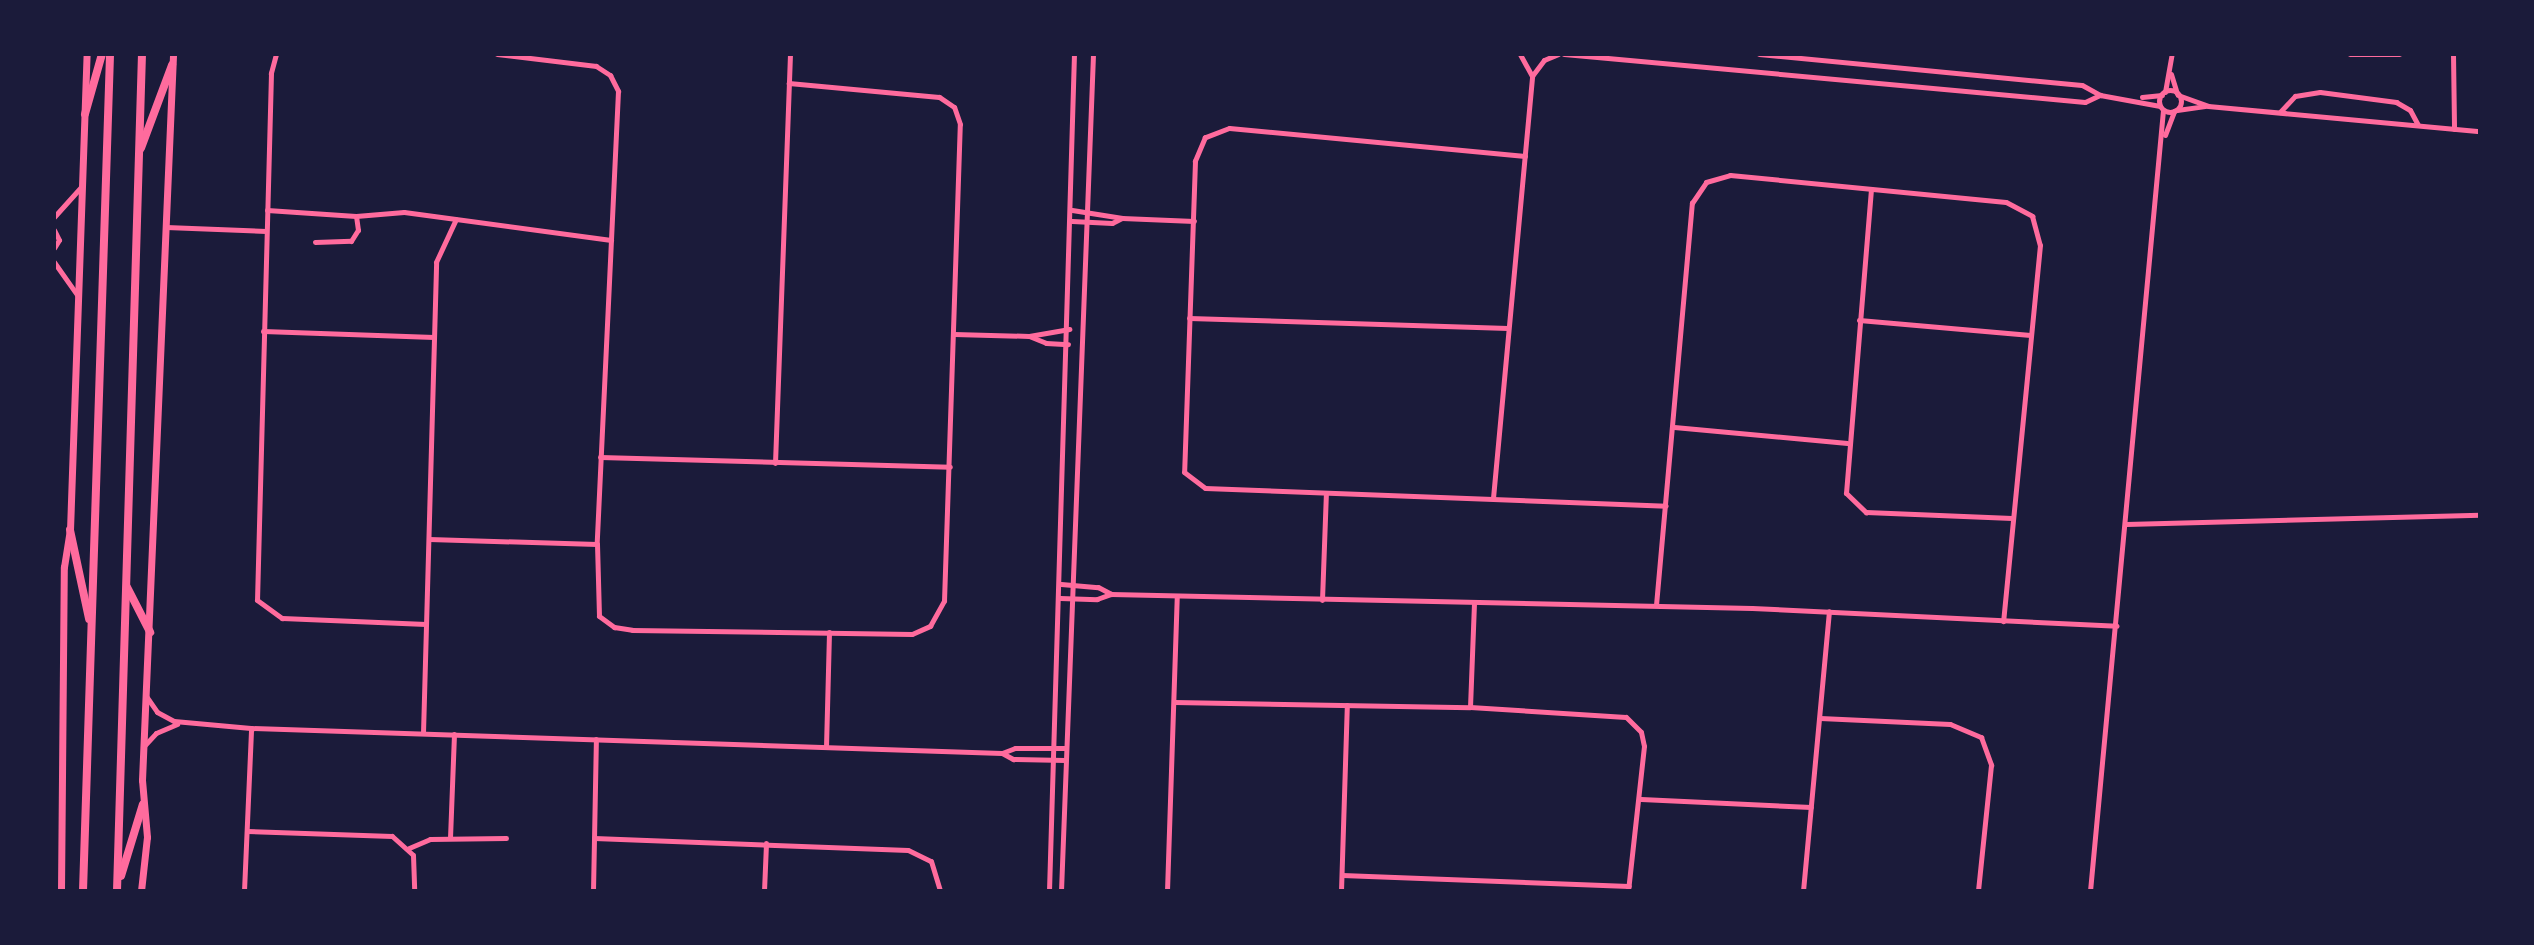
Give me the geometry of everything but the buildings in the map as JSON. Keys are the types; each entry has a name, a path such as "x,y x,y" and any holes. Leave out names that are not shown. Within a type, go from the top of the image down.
{"main road":[{"path":"85,114 102,54"},
{"path":"83,891 110,54"},
{"path":"117,890 142,54"},
{"path":"139,154 172,65"},
{"path":"70,530 91,624"},
{"path":"126,586 150,632"},
{"path":"117,890 143,804"}],"street":[{"path":"61,891 64,567 70,530 88,54"},
{"path":"141,891 148,837 143,804 143,748 173,54"},
{"path":"276,54 271,73 257,600 282,618 426,624"},
{"path":"497,54 596,66 615,83 619,101 600,457 596,607 614,626 912,634 937,619 944,601 961,141 954,107 939,97 789,83"},
{"path":"775,463 790,54"},
{"path":"1049,891 1069,329 1074,54"},
{"path":"1061,891 1084,211 1093,54"},
{"path":"1520,54 1532,76"},
{"path":"1493,498 1532,76 1544,60 1558,54"},
{"path":"1564,54 2080,102 2100,95"},
{"path":"1759,54 2082,85 2100,95 2125,98 2175,111 2208,106 2480,131"},
{"path":"2090,891 2163,141 2163,93 2171,71 2172,54"},
{"path":"2350,54 2399,54"},
{"path":"2453,54 2454,130"},
{"path":"2163,141 2175,111 2178,95 2171,71"},
{"path":"2280,112 2295,96 2320,92 2396,102 2410,110 2418,125"},
{"path":"2125,98 2163,93 2178,95 2208,106"},
{"path":"1525,156 1222,129 1205,137 1197,148 1183,458 1188,478 1205,488 1666,506"},
{"path":"1656,606 1675,427 1692,203 1700,188 1713,178 1730,175 2006,202 2025,209 2040,235 2003,621"},
{"path":"54,218 70,204 84,181"},
{"path":"1871,189 1844,486 1860,509 2012,518"},
{"path":"267,210 356,216 404,212 611,240"},
{"path":"1072,210 1122,218 1194,221"},
{"path":"315,242 351,241 358,230 356,216"},
{"path":"1072,221 1112,223 1122,218"},
{"path":"423,733 437,255 456,219"},
{"path":"166,227 266,231"},
{"path":"54,230 59,240 54,248"},
{"path":"54,261 80,298"},
{"path":"1189,318 1508,328"},
{"path":"1858,320 2031,335"},
{"path":"954,334 1028,335 1069,329"},
{"path":"263,331 434,337"},
{"path":"1028,335 1046,343 1068,344"},
{"path":"1675,427 1847,443"},
{"path":"600,457 950,467"},
{"path":"1322,600 1326,493"},
{"path":"2126,524 2480,515"},
{"path":"429,539 597,544"},
{"path":"1061,584 1111,594"},
{"path":"1060,598 1111,594 1656,606 1829,611 2117,626"},
{"path":"1167,891 1177,596"},
{"path":"1470,707 1474,604"},
{"path":"1803,891 1829,611"},
{"path":"826,747 829,632"},
{"path":"146,696 165,717 183,723 251,728 1002,753 1015,748 1066,748"},
{"path":"1174,702 1470,707 1626,717 1643,739 1641,799 1629,888 1342,875"},
{"path":"1341,891 1347,705"},
{"path":"1820,718 1950,724 1982,737 1991,765 1978,891"},
{"path":"143,748 156,733 183,723"},
{"path":"244,891 251,728"},
{"path":"450,838 454,734"},
{"path":"593,891 596,739"},
{"path":"1002,753 1013,759 1065,760"},
{"path":"1641,799 1811,807"},
{"path":"247,831 385,835 409,848 415,864 414,891"},
{"path":"409,848 424,840 506,838"},
{"path":"594,838 916,852 931,861 940,891"},
{"path":"764,891 766,844"}]}
